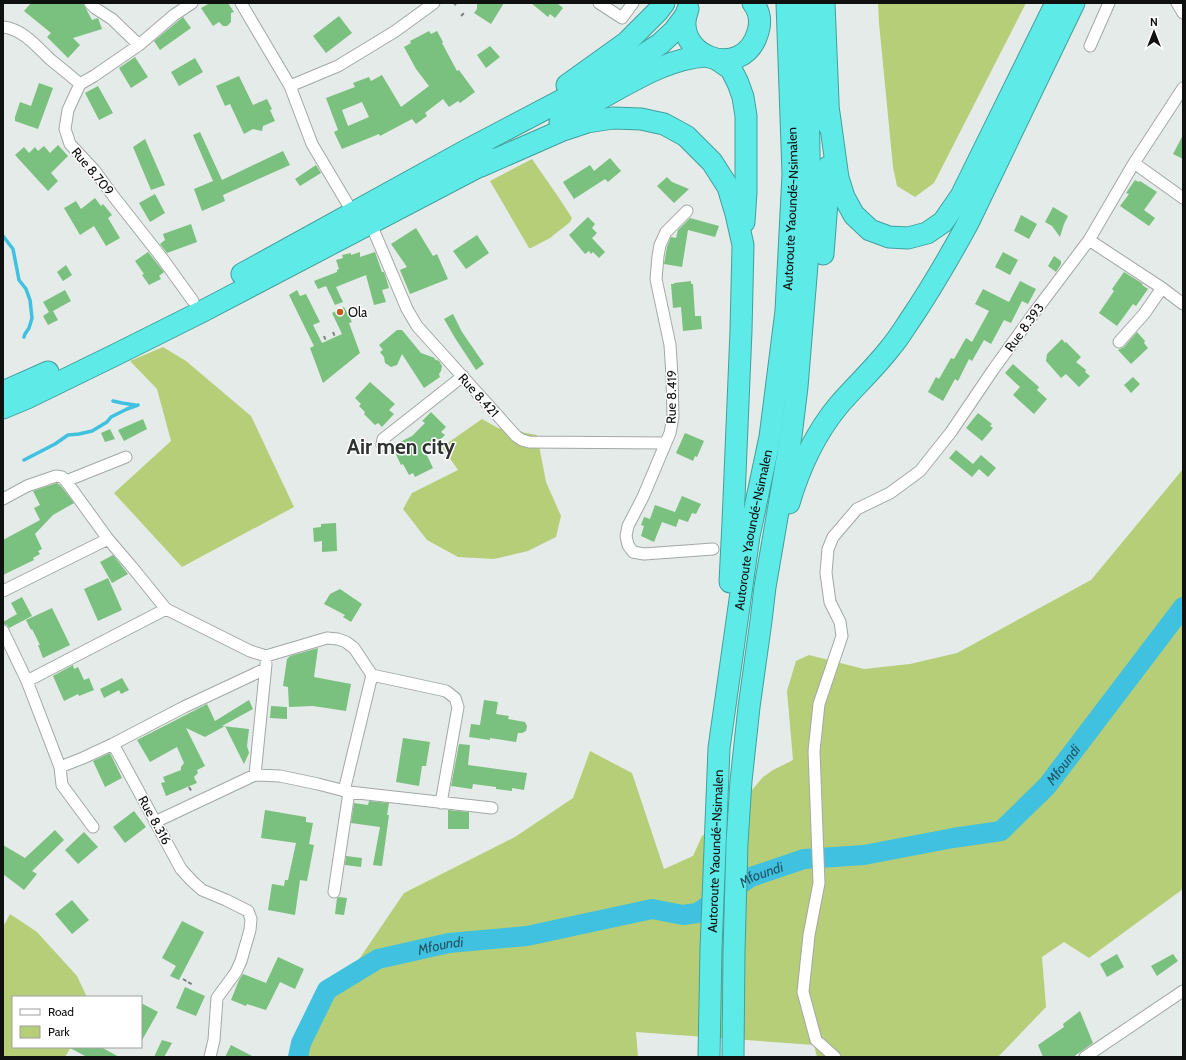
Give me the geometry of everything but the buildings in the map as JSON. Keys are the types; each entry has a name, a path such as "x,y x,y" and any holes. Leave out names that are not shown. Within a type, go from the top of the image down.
{"highway":[{"path":"3,408 110,358 194,315 362,218 550,97 627,42 664,3"},
{"path":"753,3 758,9 760,27"},
{"path":"481,166 661,67 680,60 695,57 730,59 741,55 750,48 760,27 771,11 780,3"},
{"name":"Autoroute Yaoundé-Nsimalen","path":"710,1057 711,949 719,748 749,536 770,437 786,311 793,174 787,3"},
{"name":"Autoroute Yaoundé-Nsimalen","path":"733,1057 734,952 741,781 765,587 797,387 810,228 819,16 807,3"},
{"path":"819,16 829,113 838,178 844,197 854,215 870,230 889,237 908,238 927,233 943,222 961,196 1056,3"},
{"path":"762,621 782,530 793,490 803,463 818,434 838,406 891,347 927,295 968,223 1074,3"},
{"path":"467,150 623,68 660,44 674,31 689,9"},
{"path":"689,9 686,27 689,40 696,49 731,70 743,97 746,116 746,192 733,522 719,748"},
{"path":"797,387 810,348 821,270 828,189 829,113"},
{"path":"3,392 105,346 362,218 563,130 587,122 613,118 641,119 664,124 686,136 712,162 728,187 743,245"}],"street":[{"path":"90,3 112,19 139,44"},
{"path":"3,27 11,28 26,37 80,84 94,76 139,44 174,15 192,3"},
{"name":"Rue 8.421","path":"241,3 290,86 312,144 362,218 406,309 417,326 516,436 529,442 666,443"},
{"path":"290,86 338,66 394,32 434,3"},
{"path":"601,4 622,18 633,3"},
{"path":"1090,46 1109,3"},
{"path":"1177,3 1183,13"},
{"name":"Rue 8.709","path":"80,84 68,110 65,129 70,144 95,171 193,301"},
{"name":"Rue 8.393","path":"836,1057 816,1040 803,992 809,935 819,882 814,751 817,720 819,704 842,636 840,622 830,602 826,573 828,549 833,537 857,509 890,493 920,471 951,432 993,370 1089,240 1134,163 1183,88"},
{"path":"1134,163 1183,198"},
{"name":"Rue 8.419","path":"687,210 666,232 660,245 656,279 670,345 673,417 670,433 643,497 628,526 626,536 628,546 633,552 644,554 713,549"},
{"path":"1089,240 1162,288 1183,304"},
{"path":"1119,342 1144,314 1162,288"},
{"path":"382,445 383,439 463,376"},
{"path":"66,481 126,457"},
{"path":"3,499 27,486 56,476 62,478 66,481 108,539 166,609 250,651 266,656 327,638 338,639 346,642 354,648 372,676 346,791 334,892"},
{"path":"3,591 108,539"},
{"path":"27,680 166,609"},
{"path":"3,631 27,680 60,767 62,785 93,827"},
{"path":"255,775 266,656"},
{"path":"60,767 113,744 184,707 265,669"},
{"path":"372,676 446,691 455,698 458,707 441,803"},
{"name":"Rue 8.316","path":"113,744 181,869 202,890 226,900 248,912 251,919 250,930 241,961 236,972 217,998 214,1040 210,1057"},
{"path":"156,822 255,775 280,776 346,791 492,808"},
{"path":"1085,1057 1183,991"}],"path":[{"path":"461,16 464,13"},
{"path":"333,332 335,337"},
{"path":"324,336 326,341"},
{"path":"188,787 191,793 197,790"},
{"path":"183,979 193,985"}],"green space":[{"path":"878,3 1026,3 934,183 915,197 897,186 893,167"},
{"path":"532,159 572,218 570,222 550,238 529,248 490,181"},
{"path":"163,347 186,361 251,416 294,507 182,567 114,493 171,441 157,389 130,361"},
{"path":"482,419 498,428 537,435 546,482 561,516 556,537 528,551 494,559 458,557 427,540 403,509 412,493 458,470 442,447"},
{"path":"1183,469 1183,889 1089,958 1064,942 1042,957 1046,1007 998,1057 817,1057 814,1045 636,1032 638,1057 299,1057 328,1005 404,893 515,837 573,798 590,751 632,773 664,869 693,856 702,836 729,817 763,777 793,760 787,691 796,661 809,655 864,669 910,664 957,653 1091,580"},
{"path":"10,914 37,932 77,976 86,996 12,996 12,1048 70,1048 65,1057 3,1057 3,927"}],"waterway":[{"path":"3,236 13,249 19,280 26,289 30,300 32,318 24,337"},
{"path":"113,401 135,405"},
{"path":"24,460 55,444 68,435 92,431 107,422 111,417 138,405"},
{"name":"Mfoundi","path":"298,1057 301,1043 327,990 378,959 449,943 527,936 652,909 683,915 697,913 751,877 804,859 864,855 953,838 1001,831 1047,786 1183,607"}],"place":[{"name":"Ola","path":"340,312"}],"district":[{"name":"Air men city","path":"401,447"}]}
